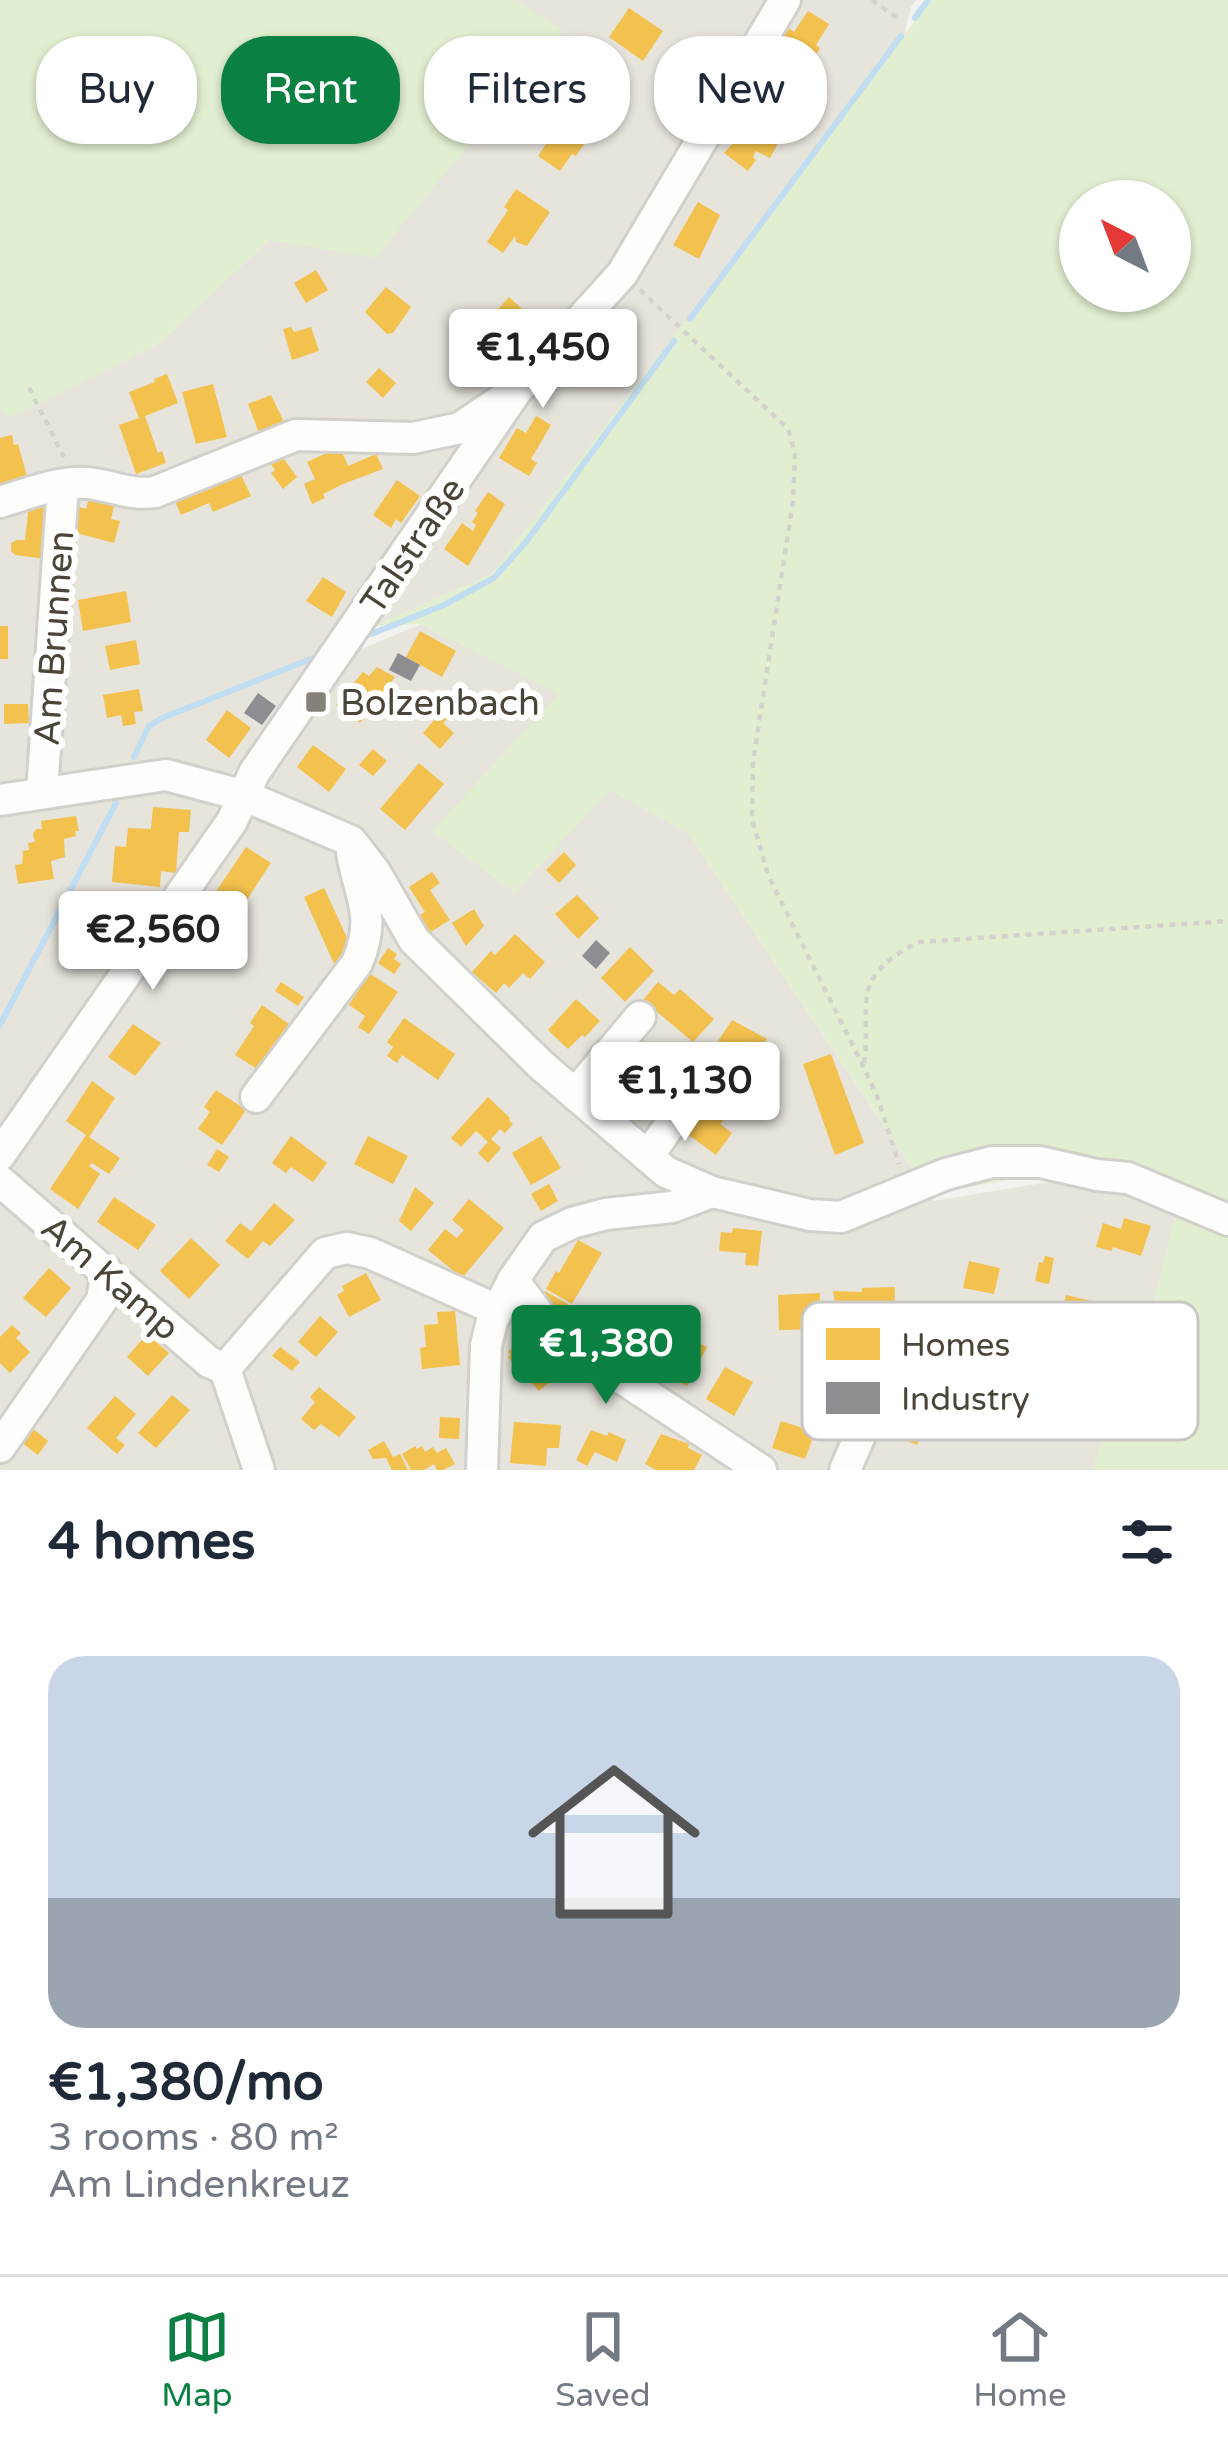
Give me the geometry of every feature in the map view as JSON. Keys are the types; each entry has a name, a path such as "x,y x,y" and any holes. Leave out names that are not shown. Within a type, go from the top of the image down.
{"street":[{"name":"Talstraße","path":"245,796 254,773 517,389 622,274 785,0"},
{"path":"0,502 71,484 88,483 138,495 154,492 296,435 413,438 460,428 517,389"},
{"name":"Am Brunnen","path":"42,792 71,484"},
{"path":"0,800 166,775 245,796 351,841 375,872 414,940 541,1065 666,1172 712,1192 810,1215 841,1216 946,1174 992,1162 1040,1162 1128,1178 1228,1220"},
{"path":"0,1155 245,796"},
{"path":"256,1096 357,963 366,940 368,921 351,841"},
{"path":"574,1094 640,1017"},
{"path":"648,1156 710,1068"},
{"name":"Am Kamp","path":"0,1181 209,1363 225,1369"},
{"path":"482,1470 487,1345 497,1310 543,1237 572,1223 672,1207 712,1192"},
{"path":"260,1470 225,1369 325,1253 346,1248 370,1253 497,1310"},
{"path":"0,1447 102,1300 107,1272"},
{"path":"513,1280 552,1332 761,1470"},
{"path":"845,1470 858,1440"}],"path":[{"path":"872,0 897,18"},
{"path":"622,274 788,429 795,454 793,501 753,762 752,818 768,875 877,1096 893,1153 911,1190"},
{"path":"29,388 71,484"},
{"path":"863,1068 868,1041 867,989 896,951 920,942 1228,920"}],"shaded area":[{"path":"516,0 916,0 904,36 827,137 827,36 654,36 654,144 821,144 492,574 374,626 350,620 231,775 139,762 0,783 0,406 10,417 157,345 269,240 424,130 424,144 630,144 630,36 557,36 563,32"},
{"path":"421,624 560,694 433,831 514,892 610,790 688,833 934,1201 1061,1180 1179,1203 1153,1302 802,1302 802,1440 1103,1440 1092,1470 0,1470 0,1171 354,652"},
{"path":"170,792 213,802 219,817 0,1135 0,813 129,793"}],"green space":[{"path":"0,0 516,0 563,31 559,36 424,36 424,144 469,144 375,258 269,240 157,345 10,418 0,406"},
{"path":"931,0 1228,0 1228,1217 1061,1171 930,1194 688,833 610,790 514,893 432,831 559,694 421,624 374,626 492,574 821,144 827,144 827,136"},
{"path":"1179,1203 1228,1223 1228,1470 1092,1470 1103,1440 1198,1440 1198,1302 1153,1302"}],"building: Homes":[{"path":"629,8 663,31 654,36 643,61 630,52 630,36 610,36"},
{"path":"808,11 829,24 822,36 784,36 789,28 794,32"},
{"path":"546,144 584,144 560,171 538,156"},
{"path":"732,144 778,144 770,158 756,151 748,171 724,153"},
{"path":"516,189 550,212 527,246 516,242 515,236 503,253 487,242"},
{"path":"698,202 720,215 699,259 673,245"},
{"path":"316,270 328,290 306,303 294,283"},
{"path":"386,287 411,307 393,333 387,334 365,312"},
{"path":"509,297 531,317 494,361 472,339"},
{"path":"620,321 636,332 603,382 580,367 597,341 604,345"},
{"path":"291,327 294,332 311,327 319,351 292,360 283,329"},
{"path":"379,368 396,383 383,398 366,382"},
{"path":"167,374 178,403 145,416 166,463 136,474 119,425 139,418 129,392"},
{"path":"213,384 227,437 196,444 182,392"},
{"path":"271,395 284,422 259,433 248,404"},
{"path":"536,416 551,425 531,459 537,463 529,476 499,458 517,428 526,433"},
{"path":"12,435 27,476 0,484 0,438"},
{"path":"340,447 348,466 376,454 383,469 343,484 312,504 304,484 315,479 307,462"},
{"path":"281,455 297,477 283,489 270,463"},
{"path":"238,469 251,496 213,512 209,503 181,515 173,496"},
{"path":"397,480 420,496 401,523 396,519 391,528 373,515"},
{"path":"488,492 505,504 468,566 444,549 462,523 473,531 475,511"},
{"path":"89,498 114,506 111,519 120,521 114,543 69,531 75,506 86,509"},
{"path":"29,505 49,507 46,559 11,551 11,543 25,540"},
{"path":"323,577 346,592 332,617 306,601"},
{"path":"126,591 131,622 83,631 78,600"},
{"path":"0,626 8,626 8,659 0,659"},
{"path":"420,631 456,651 442,677 406,657"},
{"path":"136,640 140,664 110,670 105,646"},
{"path":"377,667 395,677 360,723 336,705 363,672 369,676"},
{"path":"139,689 143,711 134,712 136,724 123,726 121,715 107,718 103,695"},
{"path":"4,704 28,704 29,723 4,724"},
{"path":"444,709 451,715 443,723 454,733 440,749 423,733"},
{"path":"227,710 251,728 229,758 206,740"},
{"path":"313,745 346,769 329,792 297,767"},
{"path":"373,749 387,761 373,776 359,765"},
{"path":"419,763 444,784 405,830 380,809"},
{"path":"153,807 191,810 189,832 179,832 176,873 161,871 160,887 112,882 115,846 126,847 128,828 151,829"},
{"path":"76,816 79,831 64,839 65,857 51,861 54,879 18,884 15,865 22,864 28,843 35,842 33,834 42,829 41,821"},
{"path":"246,847 271,863 225,933 200,915"},
{"path":"564,852 576,865 559,883 546,870"},
{"path":"432,872 440,883 430,890 450,920 429,933 418,916 425,912 409,887"},
{"path":"324,888 350,944 345,948 350,960 335,966 304,897"},
{"path":"577,895 599,918 578,939 555,914"},
{"path":"101,901 128,920 119,933 126,937 119,947 112,943 103,956 76,937"},
{"path":"185,905 202,917 190,935 172,923"},
{"path":"474,909 484,926 466,946 452,923"},
{"path":"515,934 545,962 530,979 523,973 509,988 504,983 496,993 472,972"},
{"path":"630,947 654,971 625,1002 601,978"},
{"path":"388,948 401,964 394,974 378,963"},
{"path":"368,959 375,964 369,973 398,992 369,1034 358,1027 365,1016 349,1005 362,984 355,979"},
{"path":"281,982 304,997 298,1006 275,991"},
{"path":"658,982 674,995 680,989 714,1019 693,1042 643,1000"},
{"path":"576,999 600,1021 568,1049 548,1030"},
{"path":"262,1005 289,1024 281,1042 257,1069 235,1055"},
{"path":"404,1018 455,1054 438,1080 402,1055 397,1063 387,1056 393,1047 387,1042"},
{"path":"732,1020 767,1039 760,1050 766,1053 745,1073 728,1062 730,1048 718,1041"},
{"path":"133,1024 161,1043 135,1076 108,1057"},
{"path":"831,1054 864,1143 835,1155 803,1064"},
{"path":"648,1072 667,1089 639,1121 620,1103"},
{"path":"92,1081 115,1098 89,1137 120,1158 109,1174 92,1163 89,1166 100,1174 78,1209 50,1189 86,1135 66,1121"},
{"path":"216,1090 246,1110 222,1145 198,1129 210,1112 204,1107"},
{"path":"488,1097 513,1124 491,1139 501,1148 488,1163 478,1153 488,1142 476,1131 461,1147 451,1138"},
{"path":"697,1103 732,1133 716,1155 679,1128"},
{"path":"291,1136 327,1163 313,1182 291,1167 286,1173 272,1163"},
{"path":"368,1136 408,1156 393,1184 354,1164"},
{"path":"541,1136 561,1168 531,1185 512,1153"},
{"path":"217,1149 229,1157 219,1172 207,1165"},
{"path":"549,1184 558,1201 541,1211 531,1194"},
{"path":"415,1187 434,1203 411,1231 399,1221"},
{"path":"114,1197 156,1225 138,1250 97,1222"},
{"path":"469,1199 504,1228 462,1278 428,1250 445,1229 457,1238 464,1230 452,1220"},
{"path":"274,1203 295,1220 270,1246 263,1241 248,1259 225,1241 240,1223 251,1231"},
{"path":"1124,1218 1151,1226 1141,1256 1096,1247 1103,1223 1121,1229"},
{"path":"733,1228 762,1231 758,1266 745,1265 746,1253 719,1251 721,1232 732,1233"},
{"path":"191,1238 220,1265 189,1299 160,1271"},
{"path":"578,1240 602,1253 572,1304 546,1289"},
{"path":"1045,1256 1054,1258 1049,1284 1035,1281"},
{"path":"969,1261 1000,1268 994,1294 963,1288"},
{"path":"49,1268 71,1288 46,1317 23,1298"},
{"path":"366,1273 381,1300 349,1317 337,1295 344,1291 342,1286"},
{"path":"895,1287 894,1302 835,1302 833,1291 862,1292 862,1288"},
{"path":"545,1291 568,1304 560,1318 537,1306"},
{"path":"820,1293 820,1302 802,1302 802,1329 779,1330 778,1295"},
{"path":"1066,1295 1096,1302 1064,1302"},
{"path":"455,1311 460,1365 422,1369 424,1325 438,1324 437,1312"},
{"path":"646,1311 665,1323 654,1339 636,1328"},
{"path":"320,1316 338,1332 316,1357 298,1342"},
{"path":"12,1325 21,1333 16,1338 30,1352 10,1373 0,1363 0,1337"},
{"path":"147,1334 169,1353 148,1376 127,1357"},
{"path":"690,1339 707,1347 687,1386 661,1373 673,1350 682,1355"},
{"path":"546,1341 568,1367 539,1391 513,1369 508,1352 524,1343 532,1352"},
{"path":"280,1347 300,1362 292,1371 272,1356"},
{"path":"725,1367 753,1382 734,1416 706,1399"},
{"path":"319,1387 356,1417 339,1437 321,1424 314,1430 301,1419 315,1402 310,1397"},
{"path":"172,1395 190,1410 156,1448 138,1433"},
{"path":"115,1396 136,1414 116,1438 125,1445 117,1454 87,1428"},
{"path":"440,1417 460,1418 459,1439 439,1438"},
{"path":"781,1421 802,1428 802,1440 812,1440 805,1459 772,1448"},
{"path":"514,1422 561,1425 559,1448 547,1448 546,1466 510,1463"},
{"path":"33,1429 48,1441 38,1455 22,1443"},
{"path":"591,1430 626,1440 617,1462 595,1452 587,1466 576,1460"},
{"path":"661,1434 689,1444 688,1448 702,1455 694,1470 656,1470 645,1464"},
{"path":"384,1441 393,1457 400,1454 408,1470 392,1470 386,1458 373,1459 368,1450"},
{"path":"422,1446 425,1452 433,1447 437,1453 446,1448 455,1464 443,1470 434,1464 411,1470 402,1454"}],"building: Industry":[{"path":"398,653 420,665 411,681 389,670"},
{"path":"258,693 276,706 262,725 244,713"},
{"path":"596,940 610,953 596,969 582,956"}],"waterway":[{"path":"915,18 928,0"},
{"path":"690,319 901,36"},
{"path":"371,634 444,605 494,578 526,542 674,341"},
{"path":"134,757 149,726 162,718 321,655"},
{"path":"0,1025 116,803"}],"place":[{"name":"Bolzenbach","path":"316,702"}]}
